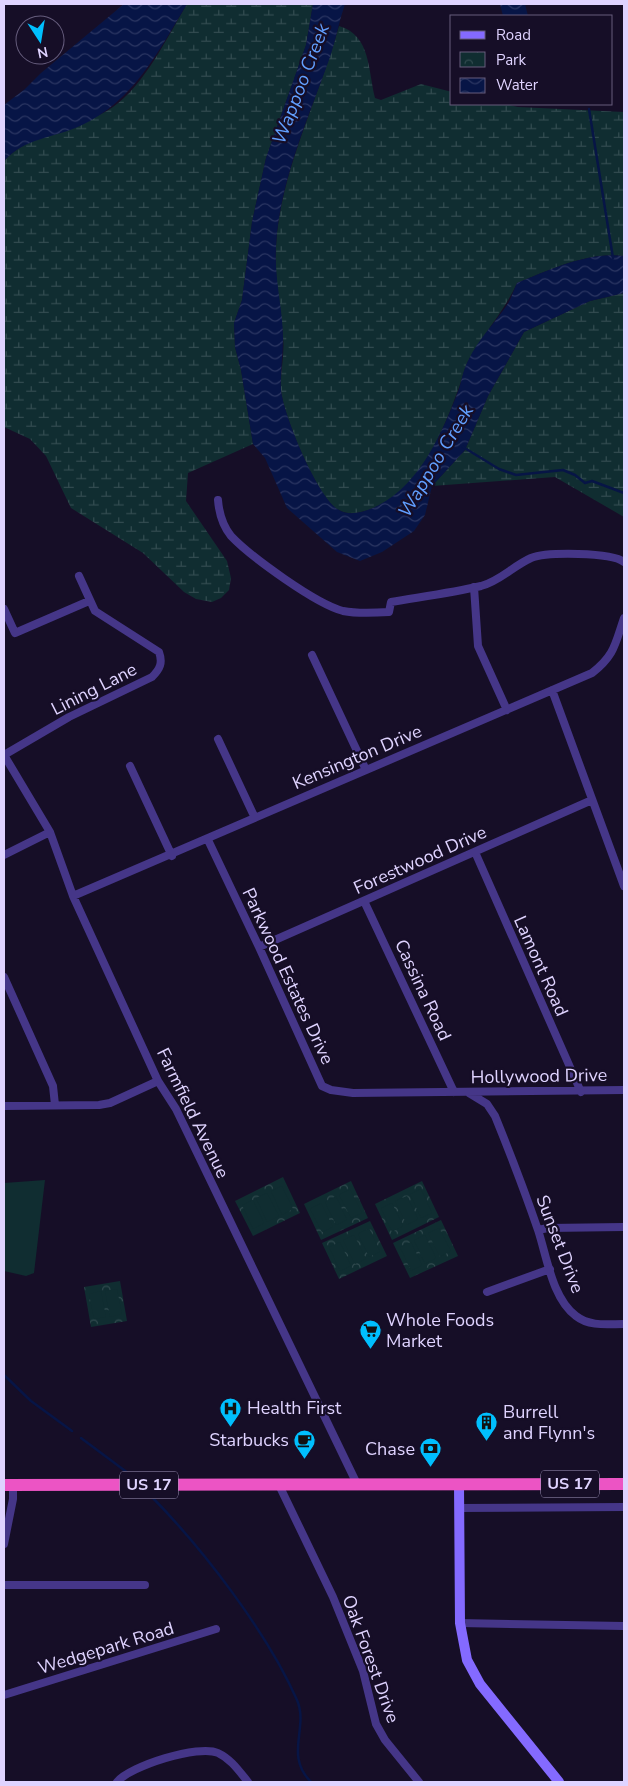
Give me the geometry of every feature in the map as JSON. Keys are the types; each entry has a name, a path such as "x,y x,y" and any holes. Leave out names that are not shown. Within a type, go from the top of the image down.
{"highway":[{"name":"US 17","path":"8,1485 624,1484"}],"main road":[{"path":"459,1484 460,1623 467,1660 480,1684 559,1782"}],"street":[{"path":"218,500 223,523 231,535 299,587 332,607 362,613 389,612 390,602 474,587 497,580 531,558 545,555 609,556 624,562"},
{"name":"Lining Lane","path":"4,755 70,717 152,677 159,670 161,664 158,652 95,611 88,601 79,576"},
{"path":"474,587 478,646 506,710"},
{"path":"4,609 15,633 88,601"},
{"name":"Kensington Drive","path":"73,896 172,856 255,818 592,673 608,661 624,618"},
{"path":"312,655 366,770"},
{"path":"552,690 623,881"},
{"path":"218,740 255,818"},
{"name":"Farmfield Avenue","path":"4,755 50,832 73,896 158,1081 176,1109 357,1484"},
{"path":"130,766 172,856"},
{"name":"Forestwood Drive","path":"259,947 592,800"},
{"path":"4,855 50,832"},
{"name":"Parkwood Estates Drive","path":"208,840 322,1086 331,1090 353,1093 454,1092"},
{"name":"Lamont Road","path":"475,852 581,1092"},
{"name":"Cassina Road","path":"364,901 454,1092"},
{"path":"4,977 53,1086 55,1105"},
{"path":"4,1106 110,1103 158,1081"},
{"name":"Hollywood Drive","path":"454,1092 624,1090"},
{"name":"Sunset Drive","path":"467,1092 488,1104 495,1116 560,1294 576,1316 593,1324 624,1324"},
{"path":"538,1230 624,1227"},
{"path":"487,1292 550,1269"},
{"path":"4,1544 12,1499 8,1485"},
{"name":"Oak Forest Drive","path":"279,1485 288,1507 334,1597 363,1671 376,1724 385,1740 419,1782"},
{"path":"459,1508 624,1507"},
{"path":"4,1585 145,1585"},
{"path":"460,1623 624,1626"},
{"name":"Wedgepark Road","path":"4,1695 216,1629"},
{"path":"117,1782 134,1769 201,1750 217,1752 227,1758 248,1782"}],"green space":[{"path":"187,4 313,4 306,45 266,158 252,222 242,300 234,323 235,347 241,370 253,444 188,473 186,501 227,561 231,578 229,590 221,598 212,602 196,599 184,592 143,553 71,508 46,456 30,439 4,427 4,161 28,143 100,114 124,98 145,74"},
{"path":"339,26 357,37 366,55 375,98 381,100 421,84 450,91 450,105 509,105 624,112 624,256 597,256 583,259 556,267 517,283 507,303 469,359 445,422 428,456 418,471 407,485 393,497 374,508 354,513 339,510 321,490 295,436 283,402 281,390 283,343 276,270 279,219 292,163"},
{"path":"624,293 624,517 555,477 432,486 465,450 488,396 524,332 590,301"},
{"path":"283,1177 300,1213 253,1236 235,1201"},
{"path":"45,1180 34,1273 26,1276 4,1271 4,1183"},
{"path":"351,1181 368,1218 321,1240 304,1204"},
{"path":"422,1181 439,1217 392,1240 375,1204"},
{"path":"282,1186 293,1209 282,1215 271,1191"},
{"path":"350,1189 362,1213 351,1218 339,1195"},
{"path":"421,1189 432,1213 421,1218 410,1194"},
{"path":"267,1193 279,1216 267,1222 256,1198"},
{"path":"336,1196 347,1220 336,1225 325,1202"},
{"path":"407,1196 418,1219 407,1225 395,1201"},
{"path":"253,1200 264,1223 253,1229 242,1205"},
{"path":"321,1203 333,1227 322,1232 310,1209"},
{"path":"392,1203 403,1226 392,1232 381,1208"},
{"path":"441,1220 458,1256 410,1278 393,1243"},
{"path":"370,1221 387,1256 339,1279 322,1243"},
{"path":"369,1228 380,1252 369,1257 358,1234"},
{"path":"439,1228 451,1251 440,1257 428,1233"},
{"path":"354,1235 366,1259 355,1264 343,1240"},
{"path":"425,1235 436,1258 425,1264 414,1240"},
{"path":"340,1242 351,1266 340,1271 329,1247"},
{"path":"411,1242 422,1265 411,1271 400,1247"},
{"path":"120,1281 127,1321 91,1327 84,1287"},
{"path":"117,1289 122,1314 110,1317 105,1291"},
{"path":"101,1291 106,1317 94,1319 89,1294"}],"water":[{"path":"124,4 187,4 143,74 115,104 99,116 80,126 30,143 12,153 4,161 4,105 25,89 51,65 65,65 65,53"},
{"name":"Wappoo Creek","path":"313,4 345,4 330,57 296,150 278,223 276,247 277,282 283,327 281,390 283,402 295,436 312,474 321,490 339,510 354,513 379,505 407,484 419,470 446,422 472,353 509,302 517,283 556,267 583,259 597,256 624,256 624,293 590,301 524,332 488,396 465,450 432,486 425,515 414,531 382,552 360,561 337,552 287,508 265,458 253,444 241,370 235,347 234,323 242,300 252,222 266,158 306,45"},
{"path":"500,4 525,4 528,15 503,15"}],"waterway":[{"path":"589,109 613,258"},
{"name":"Wappoo Creek","path":"463,447 499,469 516,475 563,470 575,475 585,483 592,481 624,493"},
{"path":"4,1375 31,1401 72,1431"},
{"path":"81,1438 136,1479"},
{"path":"151,1496 212,1566 269,1647 297,1700 300,1710 299,1762 303,1772 311,1782"}],"place":[{"name":"Whole Foods Market","path":"370,1349"},
{"name":"Health First","path":"231,1427"},
{"name":"Burrell and Flynn's","path":"487,1441"},
{"name":"Starbucks","path":"305,1459"},
{"name":"Chase","path":"431,1468"}]}
